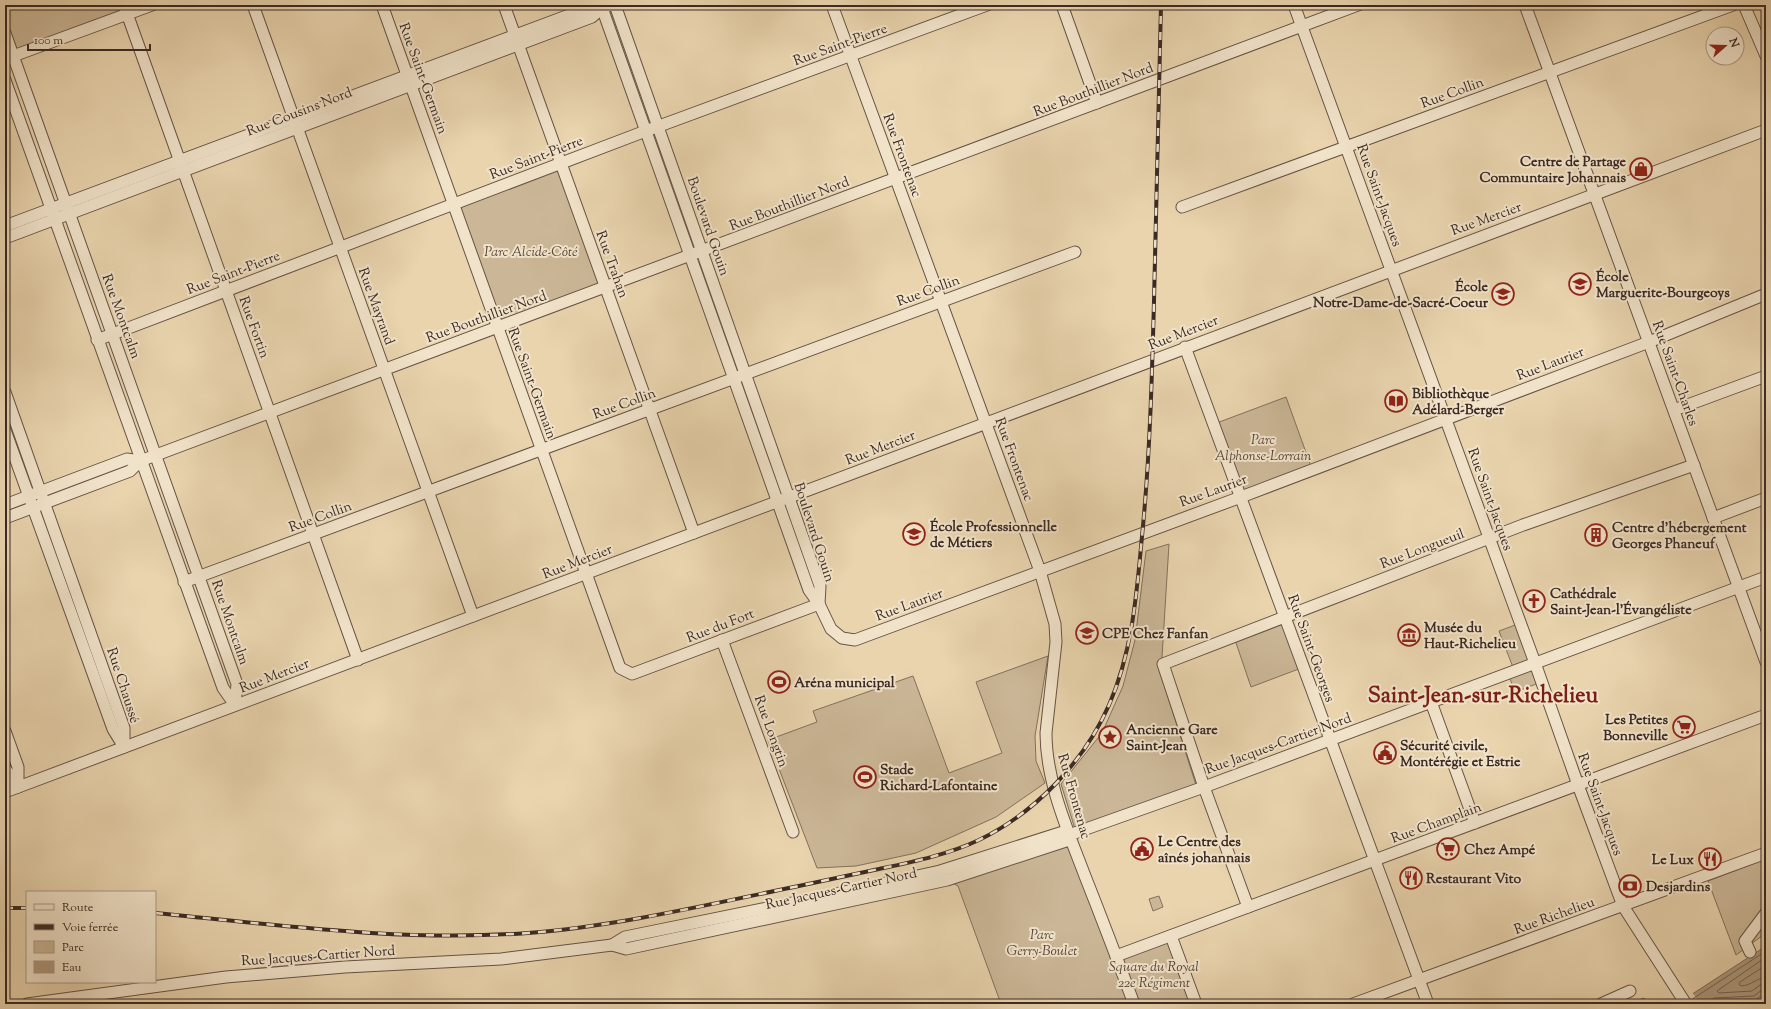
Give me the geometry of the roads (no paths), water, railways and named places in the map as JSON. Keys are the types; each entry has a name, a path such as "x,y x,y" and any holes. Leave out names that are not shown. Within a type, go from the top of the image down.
{"street":[{"path":"9,58 126,10 152,5"},
{"name":"Rue Mayrand","path":"253,5 473,616"},
{"name":"Rue Saint-Germain","path":"382,5 620,668 632,674"},
{"name":"Rue Trahan","path":"504,5 694,533"},
{"name":"Boulevard Gouin","path":"615,5 820,586 819,604"},
{"name":"Rue Frontenac","path":"832,5 1040,571 1055,624 1056,642 1048,709 1046,748 1053,786 1069,835 1116,956"},
{"name":"Rue Saint-Pierre","path":"97,340 658,127 987,5"},
{"path":"1062,5 1097,103"},
{"name":"Rue Saint-Jacques","path":"1294,5 1623,906 1686,1004"},
{"name":"Rue Bouthillier Nord","path":"5,518 33,508 44,502 130,471 140,461 155,455 1358,5"},
{"name":"Rue Saint-Charles","path":"1525,5 1766,662"},
{"name":"Rue Collin","path":"1182,207 1733,5"},
{"path":"1744,5 1766,56"},
{"name":"Rue Cousins Nord","path":"5,226 68,209 517,40 588,8 605,6"},
{"name":"Boulevard Gouin","path":"605,6 646,132 809,590 819,604"},
{"name":"Rue Fortin","path":"126,10 358,660"},
{"name":"Rue Montcalm","path":"5,33 9,58 68,209 237,684 235,706"},
{"name":"Rue Montcalm","path":"5,80 184,582 223,688 235,706"},
{"name":"Rue Mercier","path":"5,792 789,498 1391,269 1766,130"},
{"name":"Rue Cousins Nord","path":"5,238 53,214"},
{"name":"Rue Collin","path":"184,582 1074,252"},
{"name":"Rue Laurier","path":"819,604 831,629 842,638 855,640 1648,342 1766,294"},
{"name":"Rue Saint-Georges","path":"1185,347 1428,1004"},
{"path":"1674,410 1766,376"},
{"name":"Rue Chaussé","path":"5,392 124,728 124,747"},
{"name":"Rue Chaussé","path":"5,430 113,729 124,747"},
{"name":"Rue Bouthillier Nord","path":"5,505 127,459 140,461"},
{"name":"Rue Longueuil","path":"1204,787 1163,664 1488,538 1694,465"},
{"path":"1713,518 1766,498"},
{"name":"Rue Jacques-Cartier Nord","path":"27,1004 226,977 345,967 501,959 612,945 625,937 940,871 1063,832 1069,835 1204,787 1766,577"},
{"name":"Rue du Fort","path":"632,674 819,604"},
{"path":"75,625 87,621"},
{"name":"Rue Longtin","path":"722,640 793,832"},
{"path":"1431,702 1475,823"},
{"name":"Rue Champlain","path":"1116,956 1766,715"},
{"path":"5,731 18,767 18,787"},
{"path":"5,768 18,787"},
{"path":"1204,787 1248,907"},
{"name":"Rue Richelieu","path":"1353,1004 1766,853"},
{"path":"1750,952 1745,941 1766,913"},
{"path":"1172,936 1196,1004"},
{"path":"1116,956 1134,1004"},
{"path":"1601,1004 1630,991"}],"water":[{"path":"1766,946 1766,992 1755,1000 1715,1002 1711,1004 1677,1004"}],"railway":[{"path":"156,913 295,927 388,934 481,935 561,930 695,908 929,858 955,850 1000,829 1019,816 1056,784 1072,766 1086,746 1099,726 1109,705 1124,662 1133,617 1139,572 1150,414 1161,5"},
{"path":"1761,5 1766,19"},
{"path":"5,908 26,908"}],"place":[{"name":"Centre de Partage Communtaire Johannais","path":"1641,169"},
{"name":"École Marguerite-Bourgeoys","path":"1580,284"},
{"name":"École Notre-Dame-de-Sacré-Coeur","path":"1503,294"},
{"name":"Bibliothèque Adélard-Berger","path":"1396,401"},
{"name":"École Professionnelle de Métiers","path":"914,534"},
{"name":"Centre d'hébergement Georges Phaneuf","path":"1596,535"},
{"name":"Cathédrale Saint-Jean-l'Évangéliste","path":"1534,601"},
{"name":"CPE Chez Fanfan","path":"1087,633"},
{"name":"Musée du Haut-Richelieu","path":"1409,635"},
{"name":"Aréna municipal","path":"779,682"},
{"name":"Les Petites Bonneville","path":"1684,727"},
{"name":"Ancienne Gare Saint-Jean","path":"1110,737"},
{"name":"Sécurité civile, Montérégie et Estrie","path":"1385,753"},
{"name":"Stade Richard-Lafontaine","path":"865,777"},
{"name":"Le Centre des aînés johannais","path":"1142,849"},
{"name":"Chez Ampé","path":"1448,849"},
{"name":"Le Lux","path":"1710,859"},
{"name":"Restaurant Vito","path":"1411,878"},
{"name":"Desjardins","path":"1630,886"}],"district":[{"name":"Saint-Jean-sur-Richelieu","path":"1483,694"}],"park label":[{"name":"Parc Alcide-Côté","path":"531,251"},
{"name":"Parc Alphonse-Lorrain","path":"1263,448"},
{"name":"Parc Gerry-Boulet","path":"1042,942"},
{"name":"Square du Royal 22e Régiment","path":"1154,974"}]}
